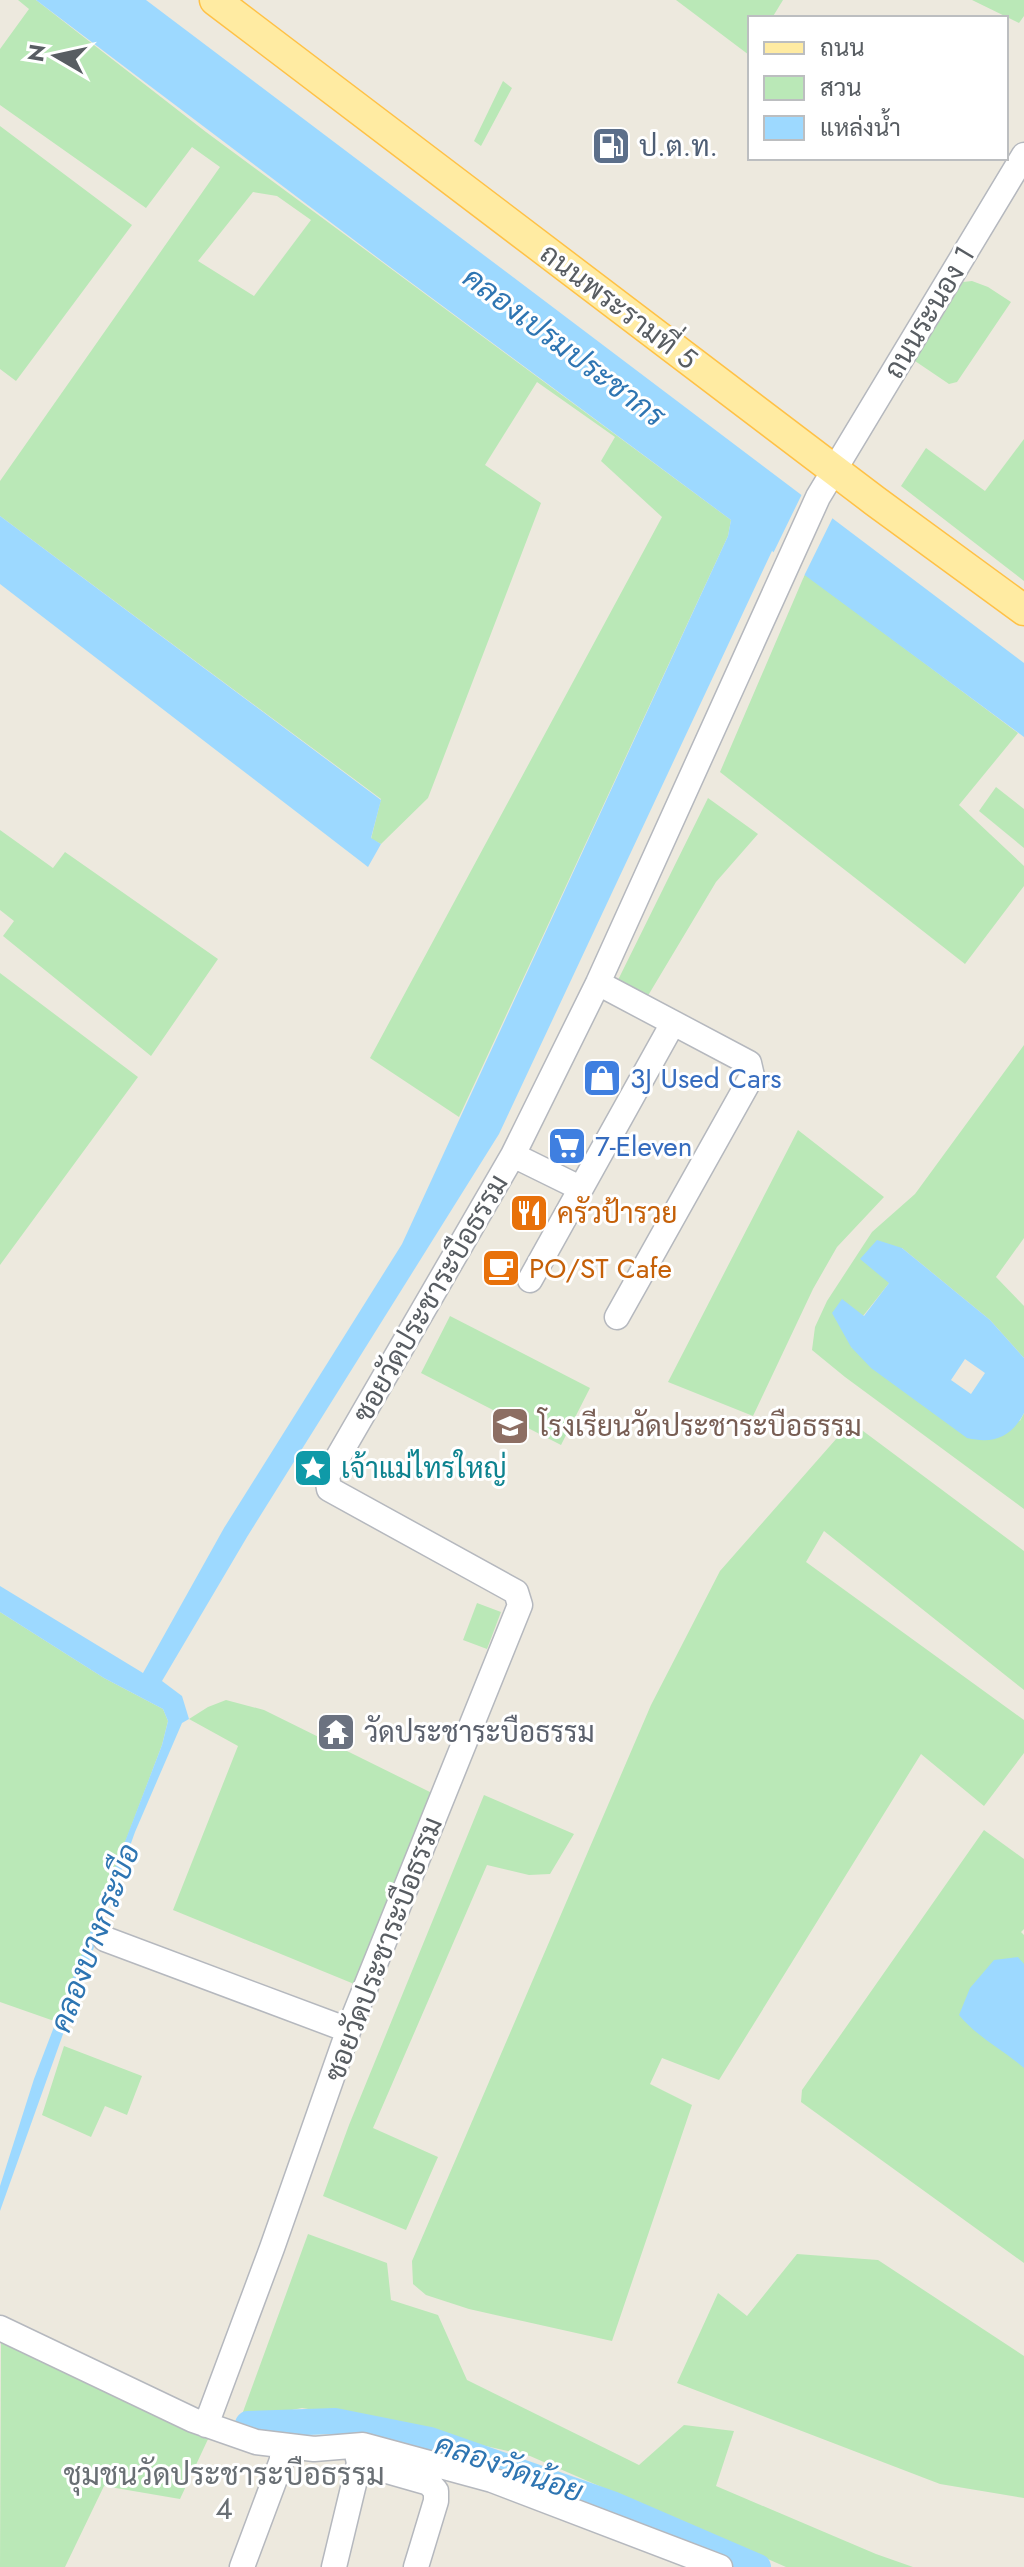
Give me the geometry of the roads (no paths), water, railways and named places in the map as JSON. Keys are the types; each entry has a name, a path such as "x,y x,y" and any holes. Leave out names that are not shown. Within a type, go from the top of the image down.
{"main road":[{"name":"ถนนพระรามที่ 5","path":"215,0 833,469 1024,610"}],"street":[{"name":"ถนนระนอง 1","path":"818,497 1024,155"},
{"name":"ซอยวัดประชาระบือธรรม","path":"200,2422 225,2370 264,2271 348,2030 520,1605 516,1592 329,1489 327,1476 513,1155 598,983 818,497"},
{"path":"598,983 749,1063 752,1076 617,1317"},
{"path":"530,1280 673,1023"},
{"path":"513,1155 580,1188"},
{"path":"105,1939 348,2030"},
{"path":"0,2328 200,2422 256,2442 357,2455 429,2483 436,2491 436,2501 416,2567"},
{"path":"334,2567 357,2455 363,2445 492,2480 681,2560 720,2567"},
{"path":"242,2567 282,2460 282,2446"}],"water":[{"path":"36,0 146,0 1024,663 1024,737 772,551 499,1134 247,1537 162,1681 182,1696 189,1719 182,1723 135,1832 0,2211 0,2186 34,2079 162,1745 168,1721 163,1709 104,1678 0,1612 0,1586 143,1673 224,1528 402,1244 728,536 731,520"},
{"path":"0,516 381,800 371,838 381,844 368,867 0,584"},
{"path":"877,1240 902,1248 990,1320 1024,1358 1024,1413 1013,1428 993,1439 967,1438 871,1368 851,1347 832,1313 842,1299 864,1316 889,1283 860,1259","holes":["965,1359 985,1373 971,1394 951,1380"]},
{"path":"1018,1957 1024,1964 1024,2068 959,2015 970,1988 994,1960"}],"waterway":[{"name":"คลองวัดน้อย","path":"248,2424 335,2421 430,2440 612,2504 758,2567"}],"place":[{"name":"ป.ต.ท.","path":"611,146"},
{"name":"3J Used Cars","path":"602,1078"},
{"name":"7-Eleven","path":"567,1146"},
{"name":"ครัวป้ารวย","path":"529,1213"},
{"name":"PO/ST Cafe","path":"501,1268"},
{"name":"โรงเรียนวัดประชาระบือธรรม","path":"510,1426"},
{"name":"เจ้าแม่ไทรใหญ่","path":"313,1468"},
{"name":"วัดประชาระบือธรรม","path":"336,1732"}],"district":[{"name":"ชุมชนวัดประชาระบือธรรม 4","path":"224,2492"}],"water label":[{"name":"คลองเปรมประชากร","path":"564,347"},
{"name":"คลองบางกระบือ","path":"95,1938"}]}
